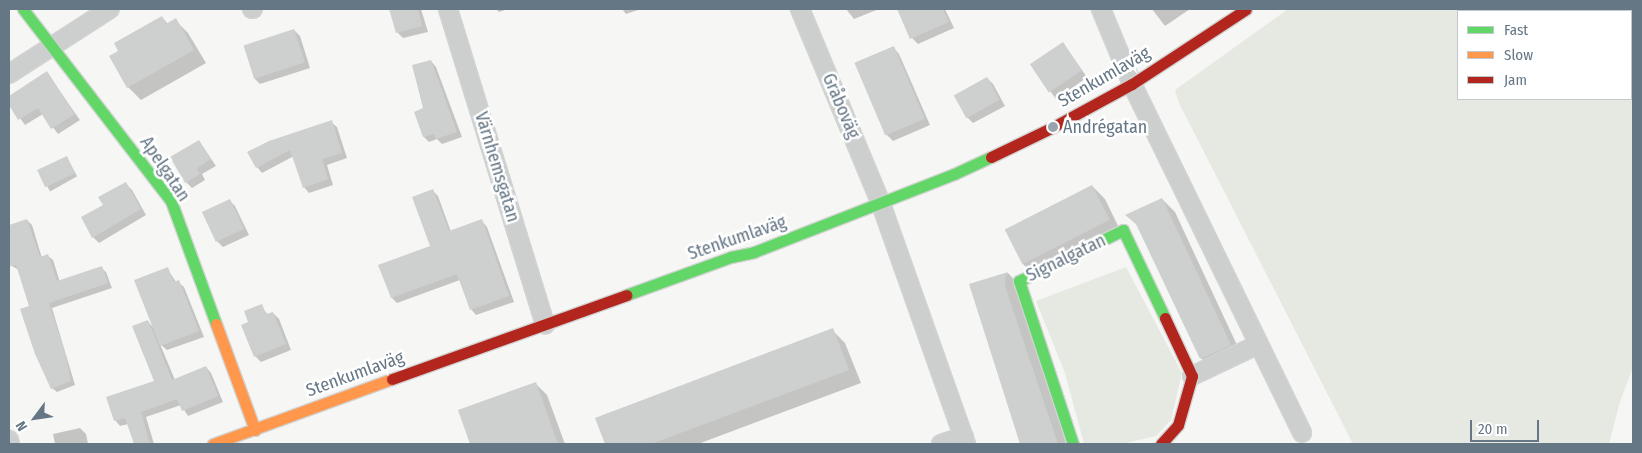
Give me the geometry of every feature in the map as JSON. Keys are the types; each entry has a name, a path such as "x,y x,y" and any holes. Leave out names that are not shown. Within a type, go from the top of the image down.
{"street":[{"name":"Apelgatan","path":"23,9 171,201 255,430"},
{"path":"9,74 110,9"},
{"name":"Värnhemsgatan","path":"448,9 546,324"},
{"name":"Gråboväg","path":"800,9 881,204"},
{"path":"1101,9 1132,84 1302,433"},
{"name":"Stenkumlaväg","path":"213,444 731,257 754,252 954,174 1045,131 1132,84 1246,9"},
{"path":"881,204 965,440 942,444"},
{"name":"Signalgatan","path":"1073,444 1019,281 1123,230 1192,376"},
{"path":"1161,444 1178,425 1192,376 1259,344"},
{"path":"9,440 10,444"}],"shaded area":[{"path":"1288,9 1633,9 1633,367 1620,402 1609,444 1353,444 1178,101 1175,90"},
{"path":"1126,267 1182,373 1171,420 1156,436 1121,444 1084,444 1065,373 1036,301"}],"building":[{"path":"389,9 418,9 422,26 396,33"},
{"path":"897,9 943,9 949,22 910,39"},
{"path":"162,16 166,24 176,18 194,50 127,88 109,56 118,51 114,43"},
{"path":"294,29 305,62 254,79 244,45"},
{"path":"1063,42 1082,70 1049,93 1030,64"},
{"path":"894,46 925,119 885,136 854,63"},
{"path":"431,60 457,132 436,139 434,134 423,137 414,112 423,108 412,65"},
{"path":"47,71 75,114 51,129 38,108 18,120 9,105 9,96"},
{"path":"987,77 1000,100 966,118 954,95"},
{"path":"332,120 342,153 322,159 328,179 303,188 290,150 256,168 247,152 269,141"},
{"path":"199,140 211,159 197,168 200,174 185,183 170,157"},
{"path":"67,156 75,173 45,187 37,170"},
{"path":"126,182 141,209 92,238 81,217 103,205 98,197"},
{"path":"1092,185 1110,220 1022,264 1005,229"},
{"path":"433,189 449,231 482,219 509,296 470,310 457,274 391,298 378,265 430,246 412,197"},
{"path":"1162,198 1231,345 1200,359 1136,224 1125,215"},
{"path":"230,199 244,229 216,242 202,212"},
{"path":"27,219 40,257 48,254 57,281 102,266 108,283 49,303 66,356 71,381 51,389 35,354 20,309 29,306 16,265 9,267 9,225"},
{"path":"168,267 174,282 179,280 199,331 160,346 134,280"},
{"path":"1008,272 1005,278 1005,286 1058,444 1020,444 969,284"},
{"path":"262,304 266,314 273,312 286,344 254,357 241,325 248,322 244,311"},
{"path":"148,320 172,380 206,366 218,396 182,411 177,399 141,412 150,444 134,444 125,418 114,421 106,397 154,381 132,326"},
{"path":"833,328 849,370 651,444 605,444 595,418"},
{"path":"536,382 558,444 470,444 458,410"}],"traffic: fast":[{"path":"23,9 171,201 216,324"},
{"path":"626,295 731,257 754,252 954,174 991,157"},
{"path":"1073,444 1019,281 1123,230 1165,318"}],"traffic: slow":[{"path":"216,324 255,430"},
{"path":"213,444 392,379"}],"traffic: jam":[{"path":"991,157 1053,127 1132,84 1246,9"},
{"path":"392,379 626,295"},
{"path":"1161,444 1178,425 1192,376 1165,318"}],"place":[{"name":"Andrégatan","path":"1053,127"}]}
